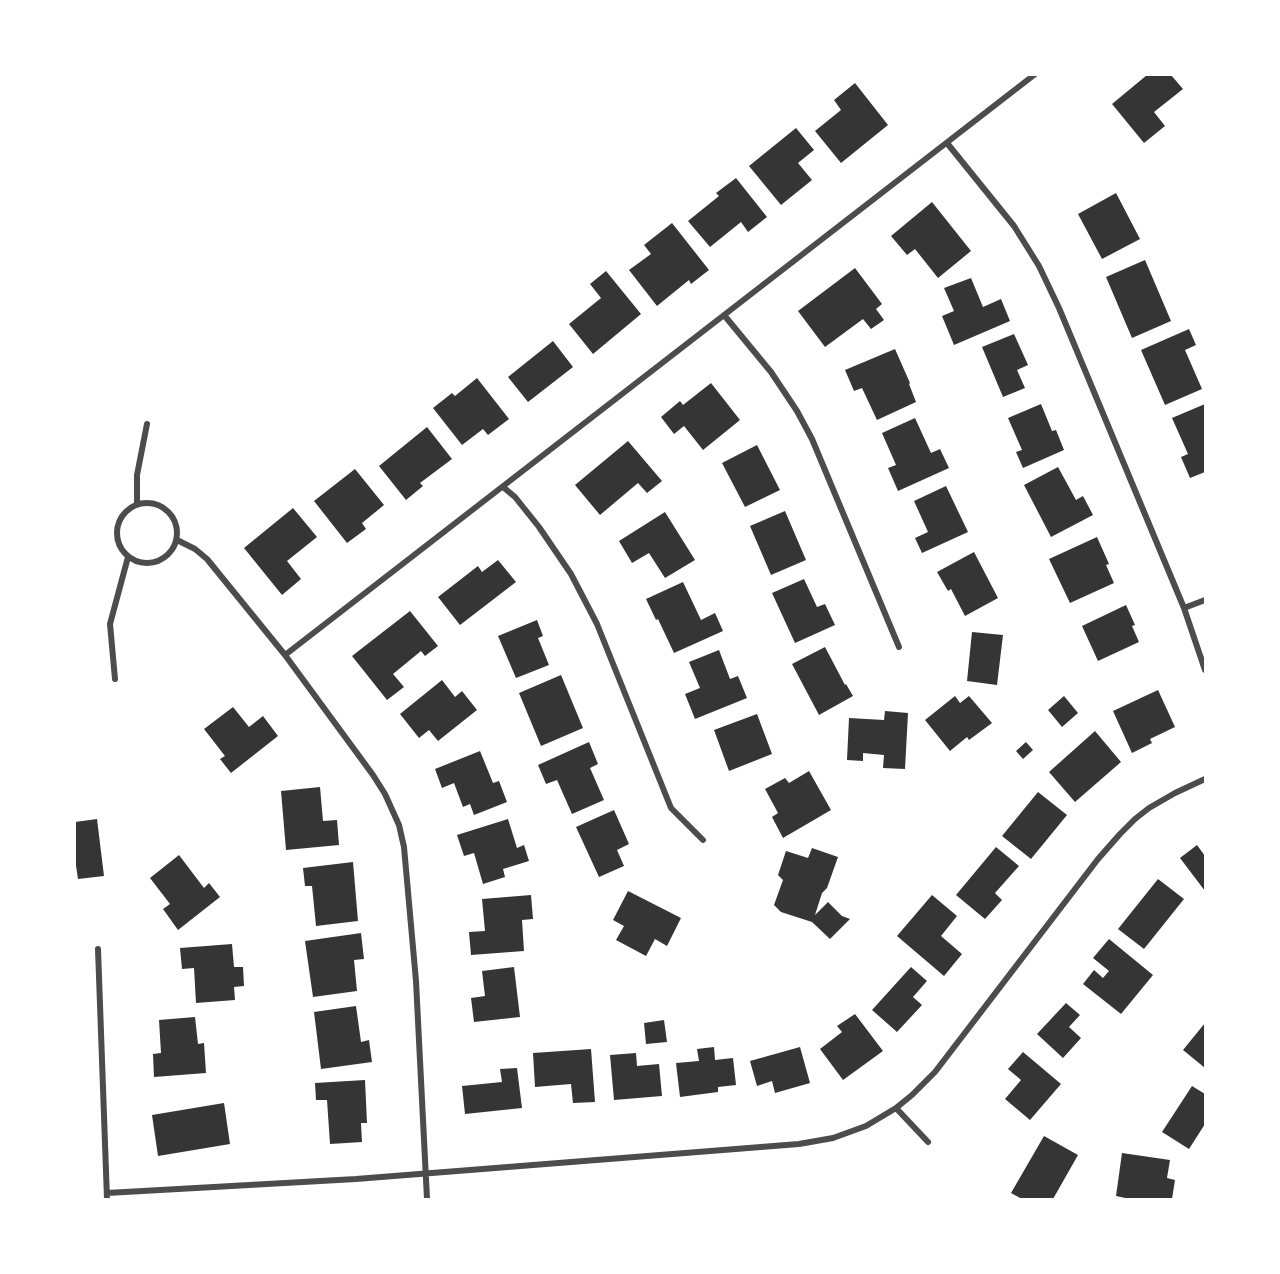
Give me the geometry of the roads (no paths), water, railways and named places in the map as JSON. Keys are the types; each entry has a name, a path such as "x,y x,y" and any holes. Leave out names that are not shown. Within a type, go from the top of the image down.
{"street":[{"path":"285,656 1034,75"},
{"path":"947,142 1014,226 1039,266 1059,308 1184,608 1205,670"},
{"path":"724,315 771,372 797,411 812,439 899,647"},
{"path":"137,503 137,475 147,424"},
{"path":"503,487 515,497 539,526 571,574 597,624 671,808 702,840"},
{"path":"152,502 162,506 173,516 177,529 177,540 166,556 157,561 137,562 121,549 117,540 117,525 121,515 128,508 137,503 152,502"},
{"path":"177,540 195,549 207,559 285,656 373,775 385,794 399,825 404,847 416,981 427,1199"},
{"path":"115,679 110,624 128,557"},
{"path":"1184,608 1205,600"},
{"path":"98,950 107,1196 799,1144 833,1138 866,1126 896,1108 935,1072 1098,859 1120,834 1149,808 1205,779"},
{"path":"896,1108 928,1142"}]}
